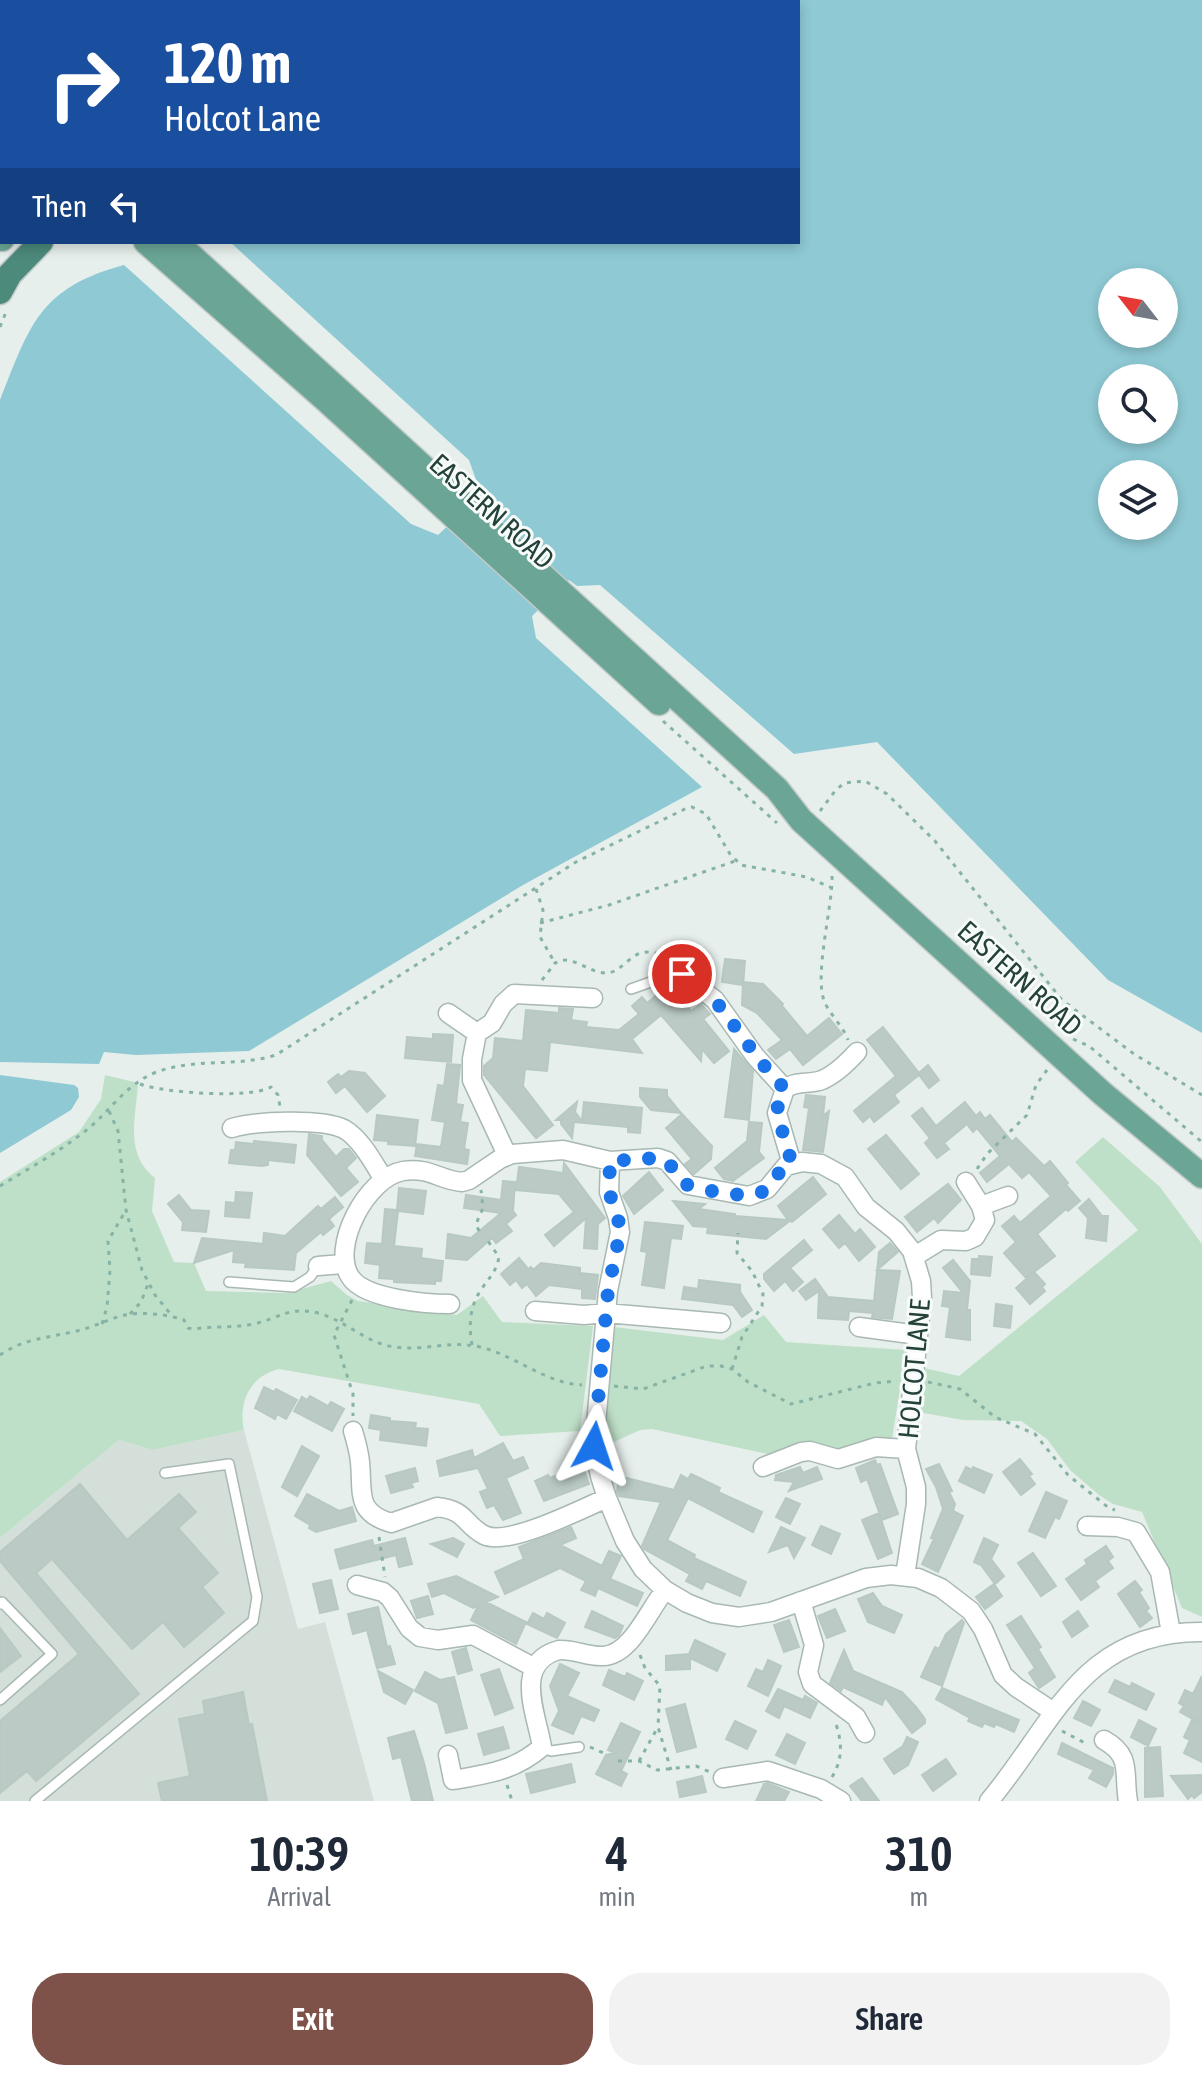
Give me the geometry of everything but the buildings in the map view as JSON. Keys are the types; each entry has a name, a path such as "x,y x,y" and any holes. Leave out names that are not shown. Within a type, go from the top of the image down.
{"highway":[{"path":"0,292 10,274 39,244"}],"main road":[{"name":"EASTERN ROAD","path":"148,244 392,450"},
{"name":"EASTERN ROAD","path":"178,244 392,450 592,631 767,801 810,816 1103,1094 1202,1176"}],"street":[{"path":"676,973 682,974 715,1000 755,1056 785,1089"},
{"path":"507,1155 472,1080 477,1033 496,1019 508,998 514,994 593,998"},
{"path":"448,1013 477,1033"},
{"path":"792,1164 777,1113 785,1089 797,1083 825,1078 845,1065 857,1052"},
{"path":"232,1128 265,1121 343,1129 366,1152 383,1178"},
{"path":"450,1304 428,1304 361,1286 351,1278 343,1264 348,1230 365,1200 383,1178 392,1173 414,1170 435,1172 455,1181 469,1180 507,1155 563,1150 610,1161 648,1157 667,1161 681,1181 688,1185 749,1196 763,1192 781,1169 792,1164 821,1164 845,1177 866,1207 896,1231 915,1256 941,1240 966,1241 975,1237 985,1220 970,1177"},
{"path":"610,1161 609,1192 620,1232 606,1313 594,1446 607,1498 635,1559 665,1590 698,1608 725,1616 762,1615 866,1578 905,1576 941,1588 971,1611 983,1629 1003,1675 1048,1717"},
{"path":"981,1206 1008,1196"},
{"name":"HOLCOT LANE","path":"905,1576 916,1495 906,1449 922,1288 915,1256"},
{"path":"318,1266 343,1264"},
{"path":"535,1311 584,1315 606,1313 721,1323"},
{"path":"859,1327 918,1335"},
{"path":"353,1431 360,1462 363,1500 368,1511 382,1520 397,1523 431,1509 444,1508 462,1515 484,1535 503,1539 607,1498"},
{"path":"763,1467 801,1452 810,1451 838,1459 876,1447 906,1449"},
{"path":"1087,1526 1118,1527 1136,1532 1160,1572 1171,1633"},
{"path":"357,1585 383,1592 397,1606 409,1628 420,1637 431,1640 473,1635 535,1668"},
{"path":"448,1755 453,1780 519,1765 542,1747 529,1692 535,1668 547,1655 559,1650 598,1656 623,1650 665,1590"},
{"path":"801,1601 814,1645 809,1678 815,1688 856,1717 865,1733"},
{"path":"989,1801 1048,1717 1074,1685 1101,1663 1133,1646 1171,1633 1202,1632"},
{"path":"1104,1740 1115,1747 1124,1760 1128,1801"},
{"path":"723,1778 768,1771 821,1789 841,1801"}],"lane":[{"path":"631,989 676,973"},
{"path":"229,1282 294,1287 310,1277 318,1266"},
{"path":"35,1801 253,1621 257,1597 229,1464 165,1473"},
{"path":"0,1604 2,1602 18,1617 52,1654 0,1700"},
{"path":"542,1747 551,1751 579,1747"}],"path":[{"path":"810,816 844,783 865,781 887,794 935,841 1062,1000 1134,1054 1202,1095"},
{"path":"0,1186 63,1148 109,1110 122,1095 150,1075 179,1064 245,1063 276,1055 576,862 692,807 706,814 741,865 807,877 832,888"},
{"path":"540,923 609,905 736,860"},
{"path":"832,872 824,943 824,1001 857,1052"},
{"path":"536,889 543,910 540,937 555,963"},
{"path":"528,994 555,963 569,960 603,973 612,972 633,956 651,952 673,961 676,973"},
{"path":"1070,1038 1089,1046 1202,1142"},
{"path":"970,1177 987,1154 1027,1115 1036,1085 1047,1070"},
{"path":"138,1083 177,1092 250,1093 271,1087 278,1095 283,1122"},
{"path":"109,1110 118,1131 126,1210 148,1284 173,1317"},
{"path":"476,1177 484,1196 476,1224 479,1231"},
{"path":"102,1324 107,1307 110,1270 108,1241 126,1210"},
{"path":"732,1369 742,1337 762,1306 763,1294 752,1271 737,1253 738,1233"},
{"path":"472,1345 469,1323 473,1307 480,1291 494,1275 499,1257 488,1241"},
{"path":"129,1315 141,1302 148,1284"},
{"path":"353,1431 353,1394 334,1335 361,1286"},
{"path":"0,1355 13,1346 41,1337 72,1332 129,1315 173,1317 184,1320 188,1328 201,1328 256,1323 290,1310 320,1313 385,1345 410,1349 472,1345 485,1348 557,1382 643,1389 707,1366 721,1366 732,1369 748,1382 791,1404 875,1383 914,1380 960,1389 995,1417 1035,1434 1068,1475 1109,1508 1122,1512"},
{"path":"382,1520 377,1532 386,1573 383,1592"},
{"path":"635,1635 642,1640 642,1662 660,1686 658,1727 671,1770"},
{"path":"821,1789 835,1773 840,1757 842,1739 836,1725 845,1709"},
{"path":"1048,1717 1089,1745 1104,1740"},
{"path":"639,1761 658,1727"},
{"path":"618,1761 639,1761 657,1770 696,1766 723,1778"}],"shaded area":[{"path":"244,1430 298,1629 325,1622 374,1801 0,1801 0,1538 119,1440 153,1450"}],"green space":[{"path":"105,1075 138,1083 135,1147 145,1168 155,1178 152,1211 174,1262 194,1263 206,1291 287,1293 331,1281 358,1301 457,1315 483,1296 502,1322 593,1326 580,1431 500,1436 479,1404 279,1369 260,1378 248,1392 243,1410 244,1430 153,1450 119,1440 0,1538 0,1182 79,1132 101,1099"},
{"path":"1103,1137 1160,1187 1202,1244 1202,1617 1182,1608 1142,1512 1113,1504 1099,1495 1070,1470 1047,1439 1021,1421 963,1420 918,1412 924,1368 959,1376 1138,1230 1075,1162"},
{"path":"764,1315 786,1342 906,1350 892,1439 835,1455 813,1444 768,1454 652,1429 640,1430 603,1447 614,1327 723,1340"}],"water":[{"path":"800,0 1202,0 1202,1033 1108,980 877,742 794,754 600,585 577,586 569,580 532,616 536,638 702,787 523,885 249,1051 136,1055 104,1052 99,1064 0,1062 0,400 20,350 41,313 73,285 124,265 411,524 438,535 481,494 469,460 232,244 800,244"},
{"path":"0,1075 74,1085 78,1088 79,1097 71,1110 0,1153"}],"route":[{"path":"594,1446 608,1291 620,1232 609,1192 610,1161 658,1158 667,1161 685,1184 749,1196 763,1192 781,1169 792,1164 777,1113 785,1089 755,1056 715,1000 682,974"}]}
